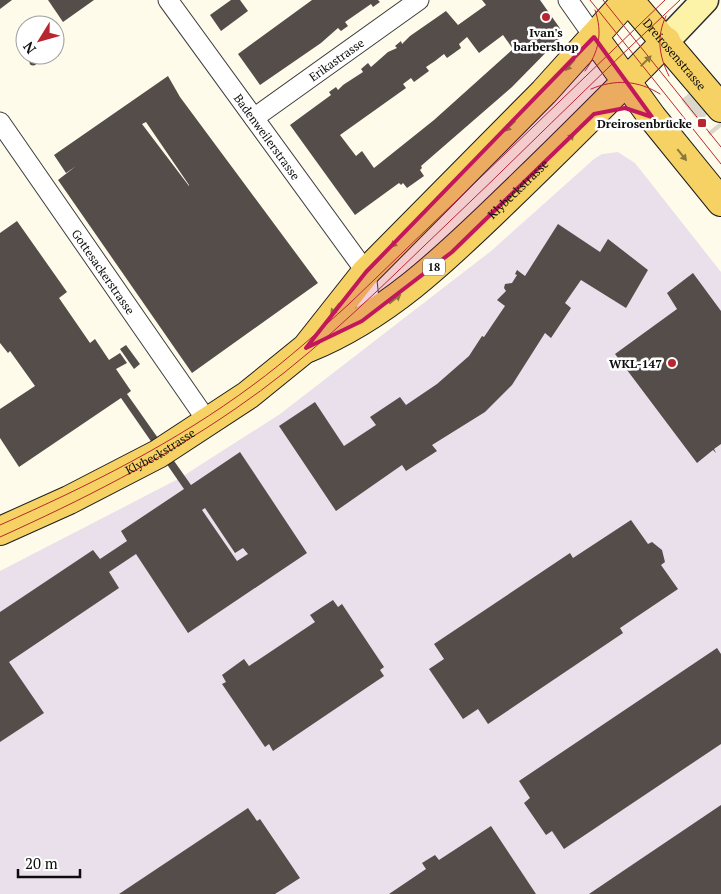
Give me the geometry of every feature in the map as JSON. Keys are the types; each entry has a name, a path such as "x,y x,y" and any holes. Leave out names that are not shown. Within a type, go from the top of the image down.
{"main road":[{"name":"Klybeckstrasse","path":"0,531 77,496 158,454 248,395 306,348 366,272 544,92 628,0"},
{"name":"Dreirosenstrasse","path":"628,0 666,41 721,108"},
{"path":"594,37 652,117 721,202"},
{"name":"Klybeckstrasse","path":"306,348 362,321 384,307 452,252 666,41"},
{"path":"594,114 606,110 625,108 634,109 652,117"}],"street":[{"name":"Badenweilerstrasse","path":"168,0 366,272"},
{"name":"Erikastrasse","path":"254,118 419,0"},
{"path":"568,0 594,37"},
{"name":"Klybeckstrasse","path":"666,41 705,0"},
{"name":"Gottesackerstrasse","path":"0,122 208,422"},
{"path":"362,321 369,299 366,272"}],"highlighted area":[{"path":"594,37 652,117 625,108 594,114 452,252 362,321 306,348 366,272"}],"shaded area":[{"path":"618,152 635,163 721,272 721,894 0,894 0,571 180,478 280,414 491,251 594,159 602,154"}],"building":[{"path":"0,0 12,0 0,9"},
{"path":"48,0 94,0 65,21 65,15 58,15"},
{"path":"231,0 240,0 248,11 221,31 210,15"},
{"path":"312,0 378,0 380,2 373,7 371,4 345,22 348,26 341,31 338,28 321,43 260,85 238,54"},
{"path":"482,0 540,0 564,34 512,87 421,166 420,170 424,176 407,188 403,183 401,185 399,183 355,215 290,125 331,95 329,92 336,87 338,90 363,72 361,69 368,63 371,67 388,52 397,48 395,46 401,41 402,44 410,36 446,11 458,25 486,5","holes":["503,35 513,49 434,120 374,168 362,151 356,156 340,135 406,88 403,84 411,78 414,82 429,71 426,67 444,54 447,58 461,48 459,44 467,37 479,53"]},
{"path":"168,76 180,97 318,283 192,373 58,180 76,166 66,173 54,155","holes":["146,122 189,186 142,124"]},
{"path":"17,221 67,292 59,298 90,343 95,339 109,360 120,353 127,363 116,369 131,391 127,394 191,485 240,452 307,553 188,633 136,554 109,572 119,588 9,662 44,713 0,742 0,612 93,550 100,559 127,541 121,531 184,489 121,398 19,467 0,438 0,409 35,386 10,351 8,353 0,343 0,233","holes":["205,508 235,553 243,548 248,554 237,561 202,510"]},
{"path":"558,224 600,252 608,239 648,270 626,308 581,280 565,303 571,308 551,338 545,333 512,385 485,412 432,445 437,451 406,471 402,465 336,511 279,426 315,402 344,446 376,425 370,417 400,397 406,405 437,384 469,356 482,336 484,337 505,306 497,300 506,291 504,288 505,284 512,283 517,275 515,274 517,270 525,276"},
{"name":"WKL-147","path":"693,273 721,311 721,444 714,449 716,453 713,450 697,463 615,354 677,309 667,293"},
{"path":"126,345 140,364 134,369 120,349"},
{"path":"631,520 648,544 652,542 662,550 665,562 661,565 678,589 620,628 623,633 488,724 478,709 463,719 429,669 444,659 434,644 570,553 573,558"},
{"path":"333,600 338,607 342,604 384,667 380,670 384,676 273,751 269,744 265,747 222,684 226,682 222,675 244,659 249,666 315,622 310,615"},
{"path":"717,648 721,654 721,744 564,849 552,831 546,835 524,803 530,798 519,781"},
{"path":"721,805 721,894 589,894 623,871"},
{"path":"248,808 257,821 260,819 300,878 275,894 119,894"},
{"path":"491,826 536,894 389,894 426,869 422,863 435,855 439,860"}],"tunnel":[{"path":"692,91 721,127"}],"tram line":[{"path":"590,0 721,164"},
{"path":"603,0 721,147"},
{"path":"0,525 66,495 162,445 223,406 278,366 349,304 665,0"},
{"path":"0,537 61,509 150,462 207,428 285,372 333,332 379,289 680,0"},
{"path":"585,71 594,57 598,42 599,27 595,10"},
{"path":"666,16 661,31 660,46 669,76"},
{"path":"591,89 618,82 626,82 652,89 660,94"}],"place":[{"name":"Ivan's barbershop","path":"546,17"},
{"name":"Dreirosenbrücke","path":"702,123"},
{"name":"WKL-147","path":"672,363"}]}
